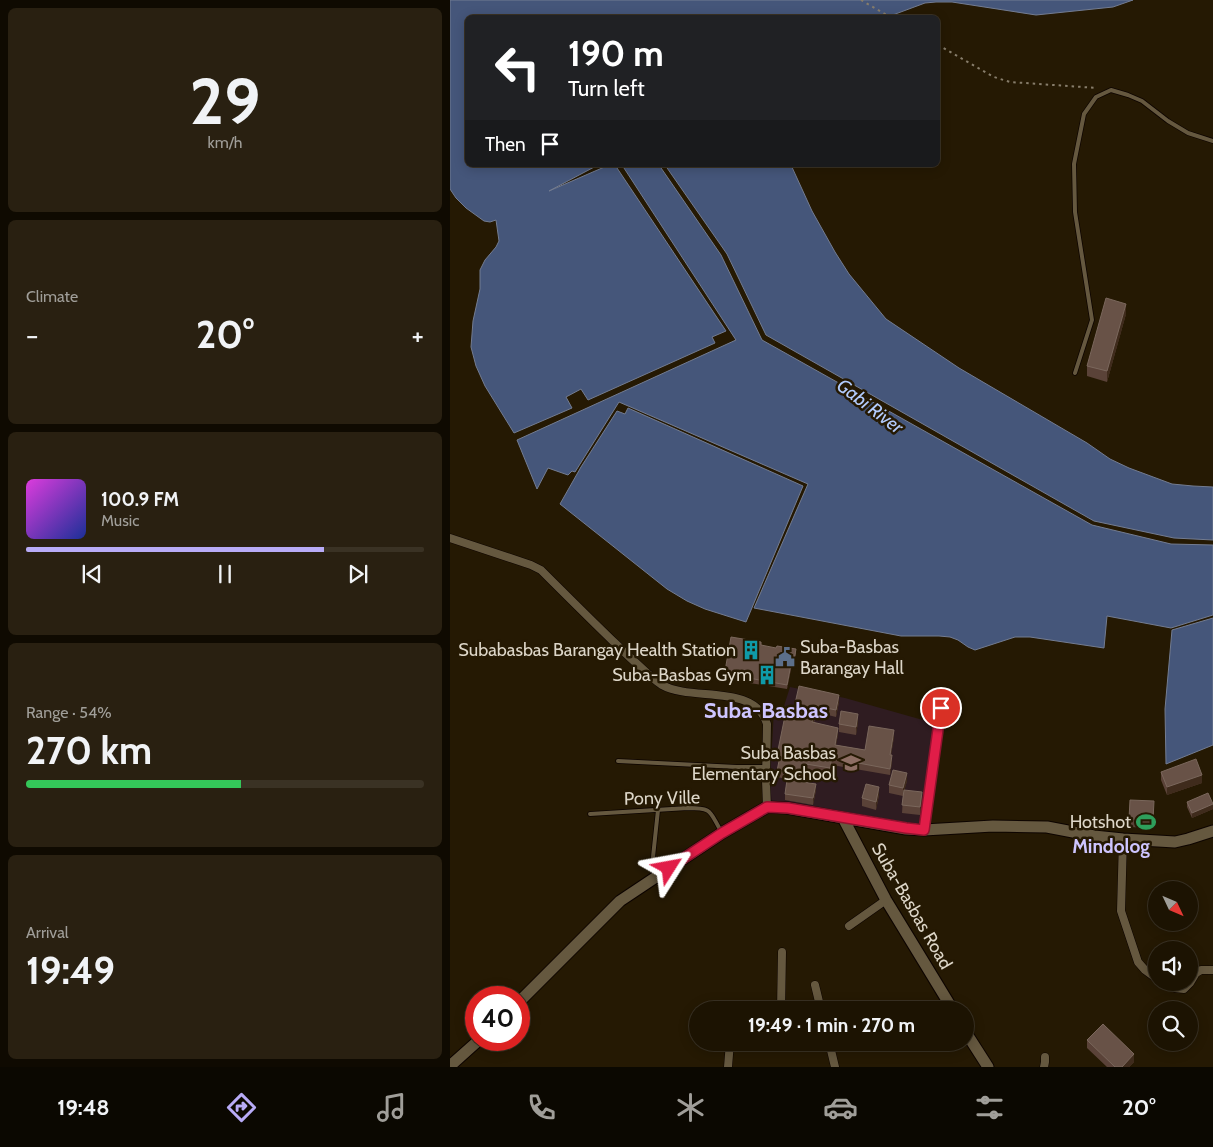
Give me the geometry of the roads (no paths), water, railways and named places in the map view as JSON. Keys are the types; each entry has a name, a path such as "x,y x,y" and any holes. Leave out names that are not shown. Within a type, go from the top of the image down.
{"street":[{"path":"450,538 541,570 628,656 662,685 691,693 724,696 748,702 756,706 767,724 767,807 722,833 620,901 530,991"},
{"path":"924,830 941,708"},
{"name":"Suba-Basbas Road","path":"767,807 788,808 924,830 993,826 1047,826 1094,836 1175,842 1188,840 1213,831"},
{"name":"Suba-Basbas Road","path":"843,818 886,900 948,1001"},
{"path":"1123,839 1121,911 1138,962 1148,973"},
{"path":"849,926 886,900"},
{"path":"781,1001 782,952"},
{"path":"1198,972 1213,970"},
{"path":"815,985 819,1001"},
{"path":"974,1045 988,1067"},
{"path":"450,1066 467,1051"},
{"path":"728,1067 729,1051"},
{"path":"831,1051 835,1067"},
{"path":"1044,1067 1045,1057"}],"lane":[{"path":"1075,373 1092,320 1075,212 1074,164 1084,114 1096,97 1111,90 1142,101 1168,121 1188,133 1213,141"},
{"path":"618,760 766,767"},
{"name":"Pony Ville","path":"590,814 704,808 709,811 722,833"},
{"path":"658,810 653,857 658,863 669,868"}],"water":[{"path":"450,0 1133,0 1113,7 1036,15 952,2 936,2 925,3 893,15 465,15 465,167 594,167 549,191 604,167 616,167 726,331 712,337 715,343 588,400 581,389 566,397 572,408 514,433 485,386 476,366 471,347 473,321 480,289 480,270 499,241 496,220 484,221 466,208 450,189"},
{"name":"Gabi River","path":"623,167 660,167 721,255 762,340 1092,525 1171,544 1213,545 1213,615 1171,628 1107,616 1104,648 1030,637 1015,637 975,650 950,637 901,636 754,608 808,484 619,402 575,472 572,471 568,475 548,468 537,489 517,440 736,340"},
{"path":"666,167 792,167 812,211 835,252 849,274 886,319 959,368 1087,443 1110,459 1172,484 1213,487 1213,540 1174,538 1094,521 766,335 727,254"},
{"path":"628,408 803,486 746,622 705,609 667,589 560,504 617,411 625,414"},
{"path":"1213,618 1213,745 1166,764 1165,709 1172,630"}],"place":[{"name":"Subabasbas Barangay Health Station","path":"751,650"},
{"name":"Suba-Basbas Barangay Hall","path":"785,657"},
{"name":"Suba-Basbas Gym","path":"767,675"},
{"name":"Suba Basbas Elementary School","path":"851,763"},
{"name":"Hotshot","path":"1146,822"}],"district":[{"name":"Suba-Basbas","path":"766,710"},
{"name":"Mindolog","path":"1111,846"}]}
